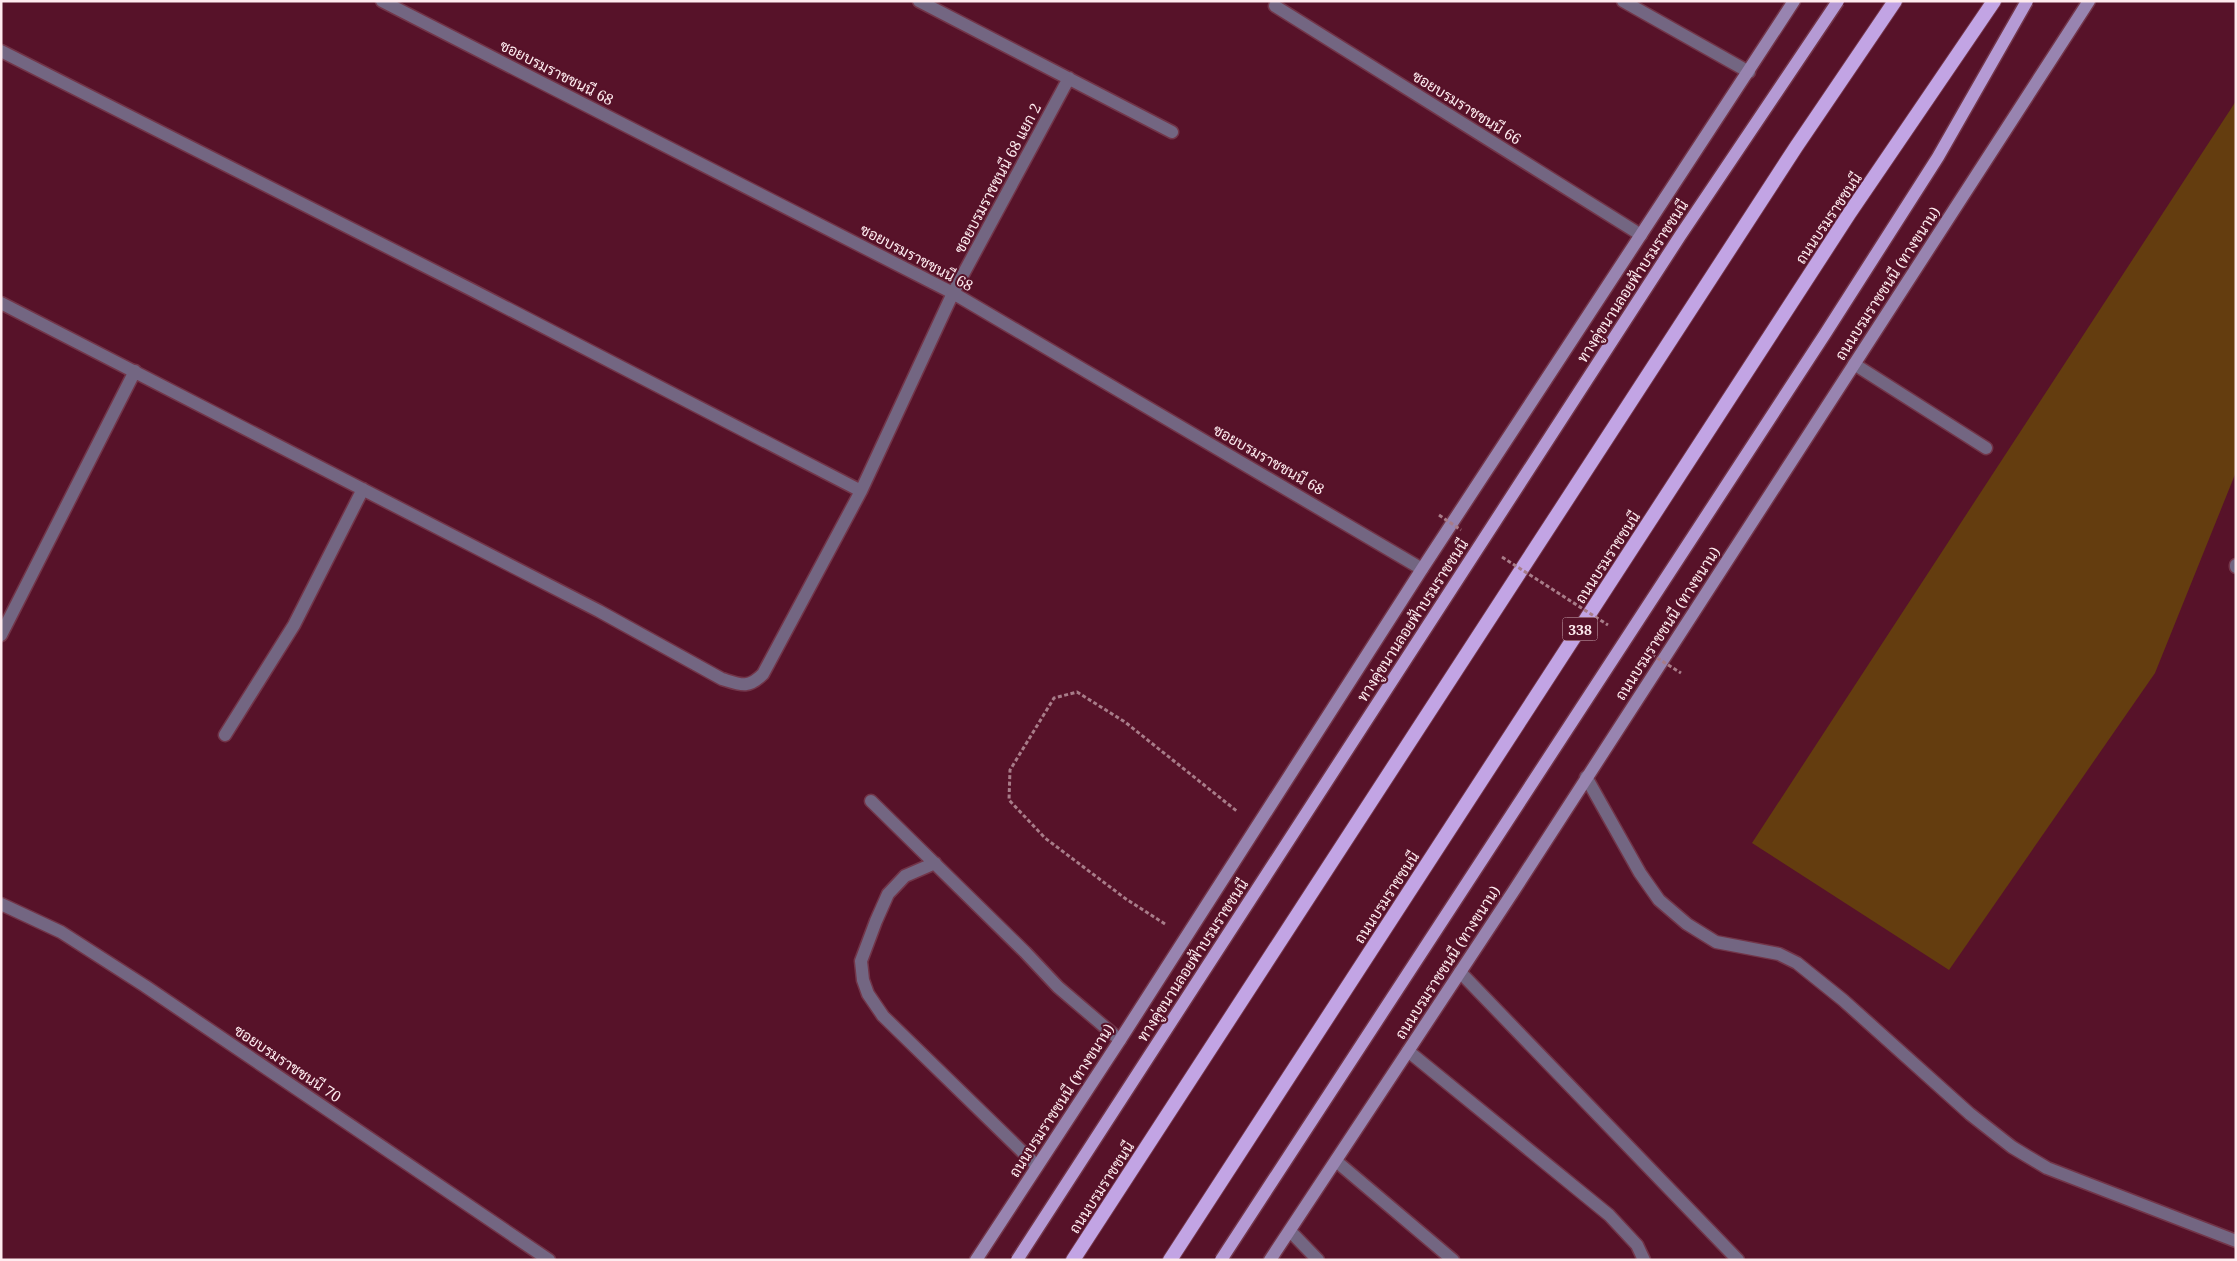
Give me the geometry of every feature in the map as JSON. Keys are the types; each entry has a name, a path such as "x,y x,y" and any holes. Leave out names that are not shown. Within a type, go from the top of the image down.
{"highway":[{"name":"ถนนบรมราชชนนี","path":"1073,1260 1780,172 1895,1"},
{"name":"ถนนบรมราชชนนี","path":"1170,1260 1844,223 1994,1"}],"main road":[{"name":"ถนนบรมราชชนนี (ทางขนาน)","path":"976,1260 1186,938 1422,569 1794,1"},
{"name":"ทางคู่ขนานลอยฟ้าบรมราชชนนี","path":"1017,1260 1680,236 1838,1"},
{"path":"1222,1260 1938,157 2028,1"},
{"name":"ถนนบรมราชชนนี (ทางขนาน)","path":"1270,1260 1460,972 2089,1"}],"street":[{"name":"ซอยบรมราชชนนี 68","path":"382,1 953,293 1422,569"},
{"path":"919,1 1172,132"},
{"path":"1623,1 1749,72"},
{"name":"ซอยบรมราชชนนี 66","path":"1275,6 1641,235"},
{"path":"1,51 861,491"},
{"name":"ซอยบรมราชชนนี 68 แยก 2","path":"1,303 599,611 722,679 742,685 755,683 763,674 861,491 953,293 1069,78"},
{"path":"1854,364 1986,448"},
{"path":"1,635 135,371"},
{"path":"225,735 294,625 363,489"},
{"path":"1586,777 1640,873 1659,900 1686,924 1716,942 1780,954 1797,963 1843,1000 1970,1114 2012,1147 2047,1168 2236,1241"},
{"path":"871,801 1058,987 1120,1040"},
{"path":"935,863 905,876 888,894 861,961 863,980 868,994 884,1016 1037,1166"},
{"name":"ซอยบรมราชชนนี 70","path":"1,904 61,932 145,986 550,1260"},
{"path":"1460,972 1738,1260"},
{"path":"1408,1051 1608,1215 1638,1245 1644,1260"},
{"path":"1336,1161 1453,1260"},
{"path":"1290,1231 1318,1260"}],"path":[{"path":"1439,515 1464,532"},
{"path":"1497,554 1614,630"},
{"path":"1640,646 1682,674"},
{"path":"1186,938 1126,900 1045,838 1009,800 1010,770 1054,698 1077,692 1125,722 1256,827"}],"shaded area":[{"path":"2236,101 2236,472 2155,673 1949,970 1752,843"}]}
